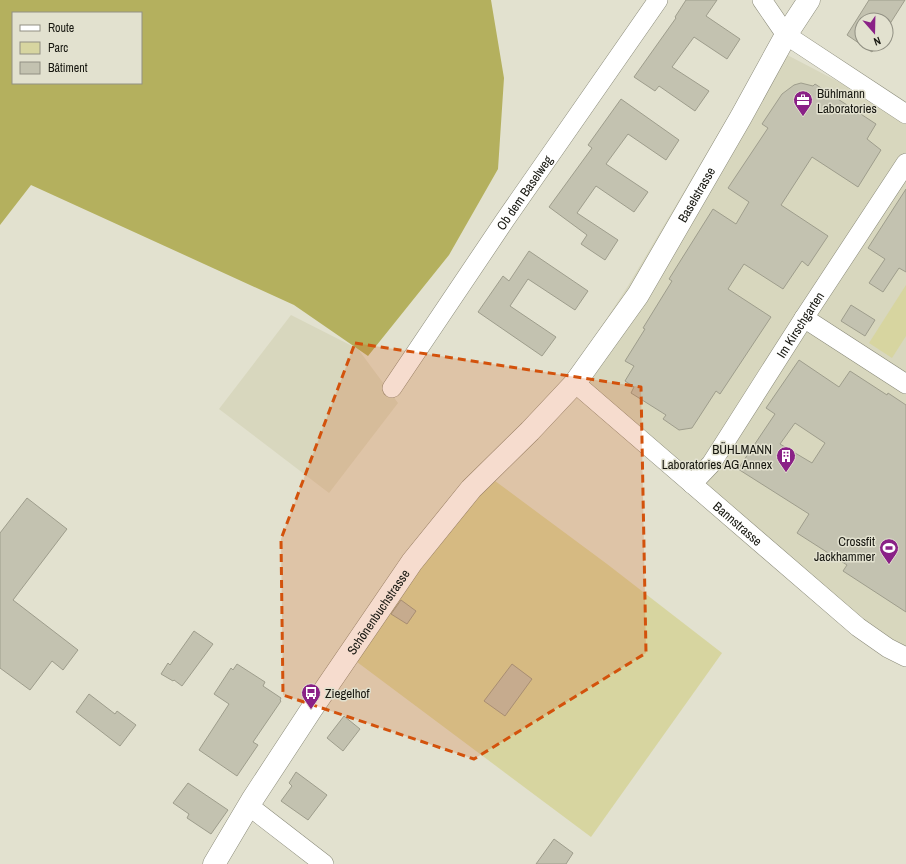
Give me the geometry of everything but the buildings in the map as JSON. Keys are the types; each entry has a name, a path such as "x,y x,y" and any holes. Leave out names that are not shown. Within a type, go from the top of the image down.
{"street":[{"name":"Ob dem Baselweg","path":"392,388 500,227 658,0"},
{"path":"762,0 786,35 906,114"},
{"name":"Baselstrasse","path":"575,384 638,295 786,35 809,0"},
{"name":"Im Kirschgarten","path":"692,484 711,464 804,318 906,163"},
{"path":"804,318 906,384"},
{"name":"Bannstrasse","path":"575,384 858,627 888,648 906,657"},
{"name":"Schönenbuchstrasse","path":"214,864 249,806 330,682 412,562 471,489 575,384"},
{"path":"249,806 324,864"}],"highlighted area":[{"path":"355,343 641,387 646,653 474,759 283,695 281,539"}],"shaded area":[{"path":"0,0 491,0 504,78 498,169 449,255 368,356 294,305 31,185 0,225"},
{"path":"770,46 906,117 906,657 563,385 628,286"},
{"path":"291,315 358,349 398,403 329,493 219,409"}],"green space":[{"path":"906,285 906,336 892,358 869,343"},
{"path":"491,478 607,564 722,653 591,837 353,659 476,485"}],"place":[{"name":"Bühlmann Laboratories","path":"803,117"},
{"name":"BÜHLMANN Laboratories AG Annex","path":"786,473"},
{"name":"Crossfit Jackhammer","path":"889,565"},
{"name":"Ziegelhof","path":"311,710"}]}
